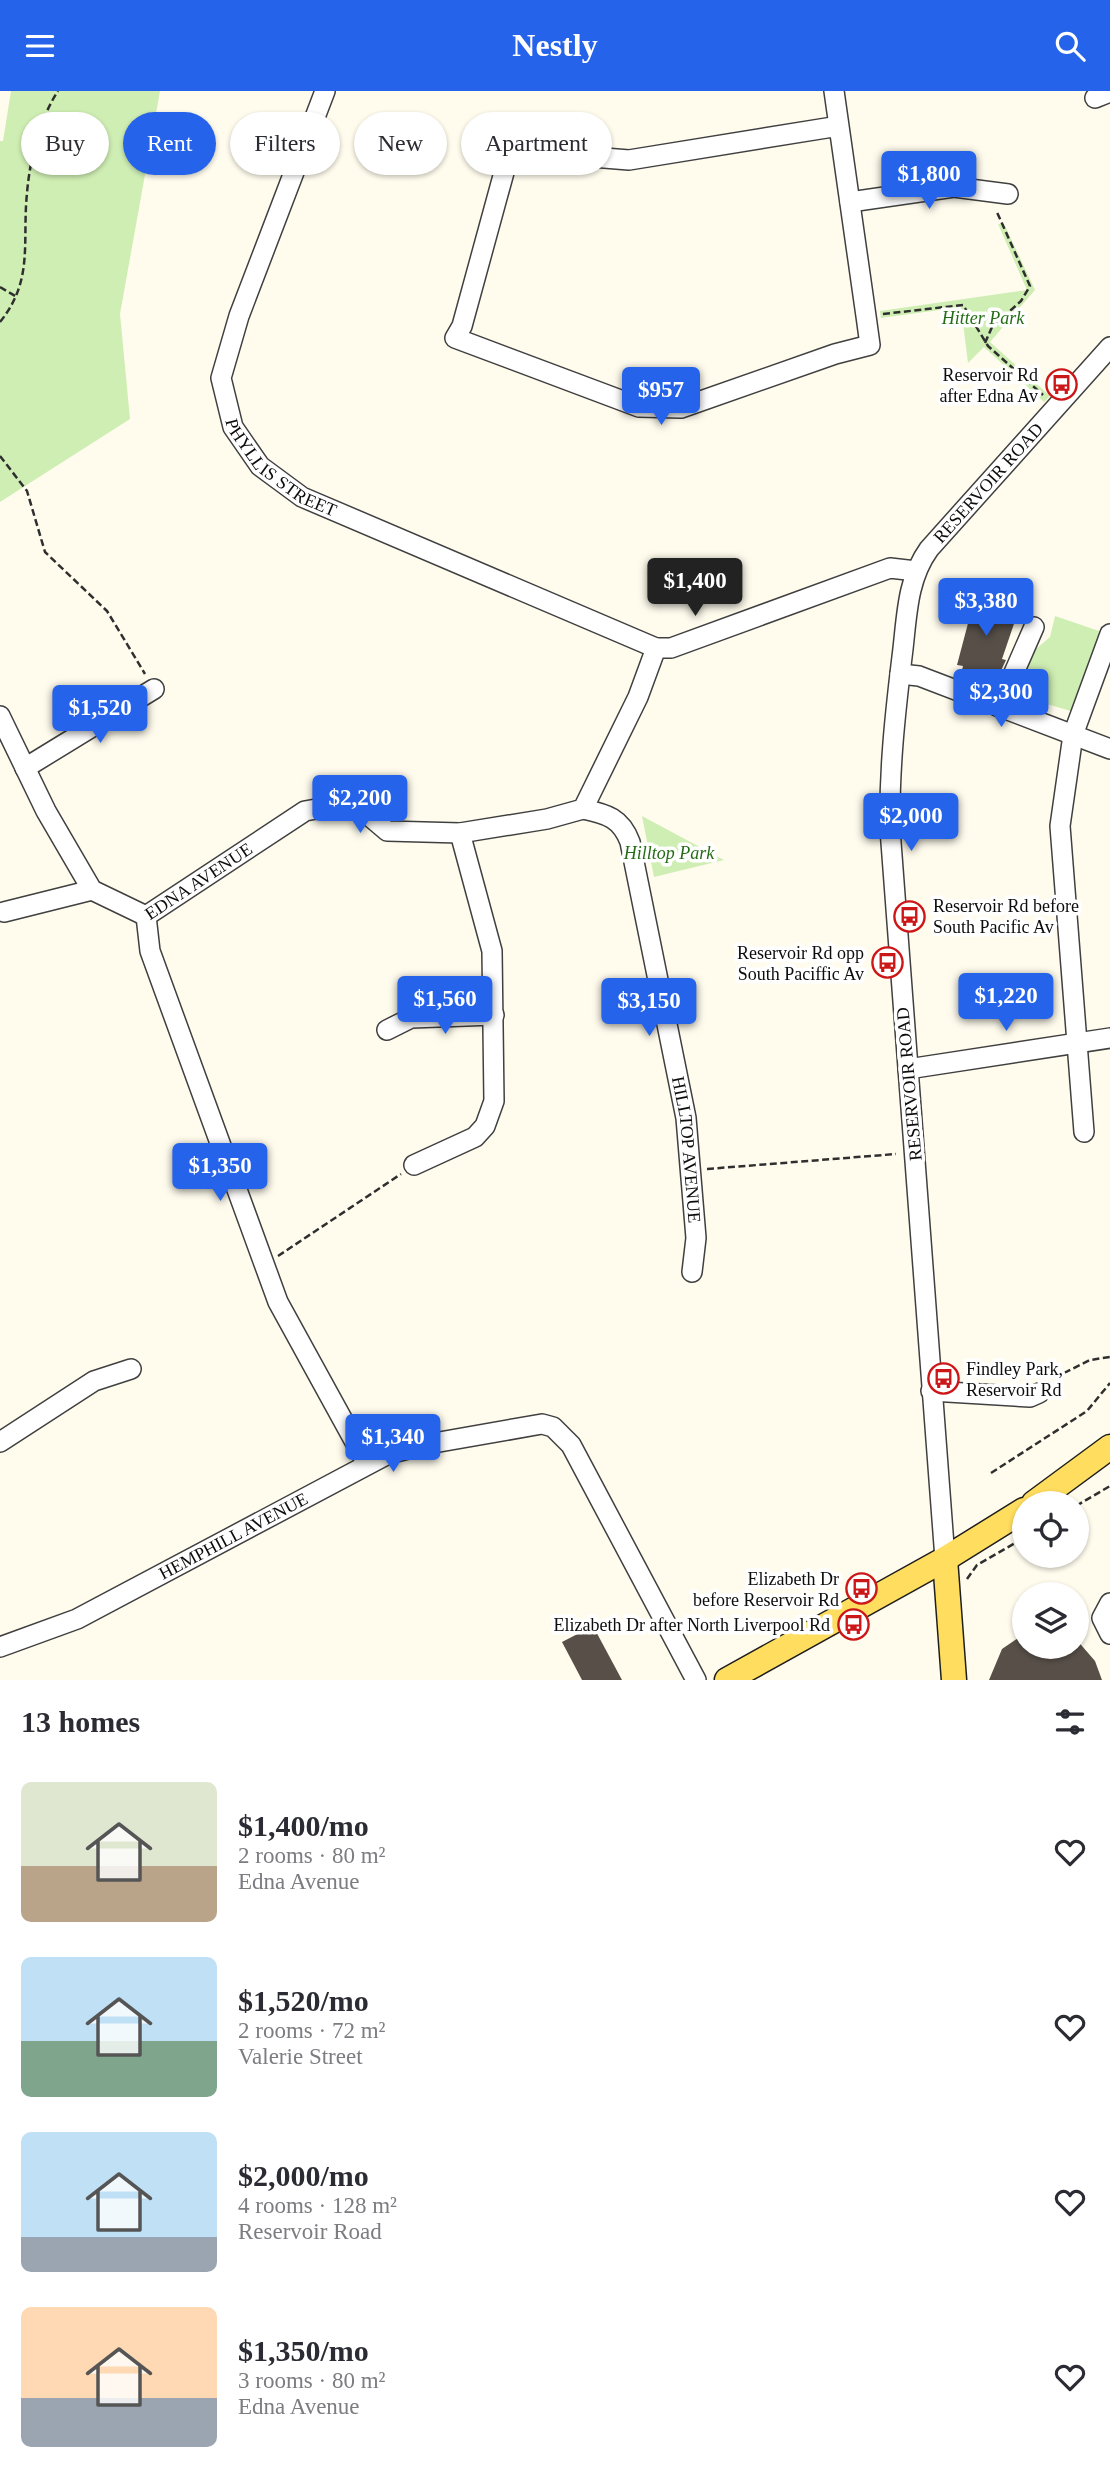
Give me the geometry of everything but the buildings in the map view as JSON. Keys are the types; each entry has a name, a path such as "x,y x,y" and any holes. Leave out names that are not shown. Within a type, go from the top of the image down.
{"main road":[{"path":"1051,1491 1110,1447"},
{"path":"1059,1491 1110,1466"},
{"path":"727,1680 944,1559 1012,1517"},
{"path":"944,1559 954,1680"}],"street":[{"name":"PHYLLIS STREET","path":"326,91 239,316 221,379 233,427 260,465 302,497 656,648"},
{"path":"834,91 850,202 870,345 835,354 681,408 639,407 455,338 462,326 512,143 567,155 629,160 839,126"},
{"path":"850,202 954,187 1008,194"},
{"name":"RESERVOIR ROAD","path":"944,1559 890,829 889,776 910,591 916,572 929,549 1110,347"},
{"path":"583,809 638,697 656,648 671,648 890,568 916,572"},
{"path":"999,707 1034,627"},
{"path":"1084,1132 1060,826 1073,735 1110,634"},
{"path":"900,674 919,676 1110,749"},
{"path":"25,768 154,689"},
{"path":"0,716 25,768 92,890 146,916"},
{"name":"EDNA AVENUE","path":"367,1464 278,1302 150,951 146,916 305,811 333,806 359,808 387,831 460,833 547,819 583,809"},
{"name":"HILLTOP AVENUE","path":"583,809 614,818 620,823 630,842 686,1118 696,1238 692,1272"},
{"path":"414,1165 475,1137 485,1126 494,1101 490,934 460,833"},
{"path":"4,912 92,890"},
{"path":"387,1030 411,1018 494,1015"},
{"path":"908,1069 1110,1038"},
{"path":"0,1443 94,1381 131,1369"},
{"path":"931,1391 1030,1397 1039,1393"},
{"name":"HEMPHILL AVENUE","path":"0,1647 76,1619 367,1464 405,1449 523,1425 542,1424 553,1427 571,1445 696,1680"},
{"path":"1110,1603 1102,1618 1110,1634"}],"path":[{"path":"0,322 17,297 27,260 27,191 35,149 47,109 58,91"},
{"path":"985,343 992,327 1021,301 1030,286 988,191"},
{"path":"0,287 17,297"},
{"path":"866,316 957,303 967,310 985,343 1044,397"},
{"path":"0,456 27,491 45,552 107,611 154,689"},
{"path":"691,1170 896,1154"},
{"path":"264,1265 414,1165"},
{"path":"1064,1373 1090,1360 1110,1357"},
{"path":"991,1473 1087,1411 1110,1383"},
{"path":"1089,1498 1110,1486"},
{"path":"967,1579 977,1565 1012,1545"}],"green space":[{"path":"11,91 160,91 156,112 123,112 123,175 145,175 120,314 130,419 0,502 0,141 3,141"},
{"name":"Hitter Park","path":"998,224 1004,224 1035,290 990,342 1050,396 1044,402 984,347 968,363 961,307 881,318 880,311 1027,290"},
{"path":"1055,616 1108,634 1074,712 1020,696 1016,691 1029,655 1050,637"},
{"name":"Hilltop Park","path":"642,816 724,860 654,877"}],"place":[{"name":"Reservoir Rd after Edna Av","path":"1061,385"},
{"name":"Reservoir Rd before South Pacific Av","path":"910,916"},
{"name":"Reservoir Rd opp South Paciffic Av","path":"887,963"},
{"name":"Findley Park, Reservoir Rd","path":"943,1379"},
{"name":"Elizabeth Dr before Reservoir Rd","path":"862,1589"},
{"name":"Elizabeth Dr after North Liverpool Rd","path":"853,1625"}]}
